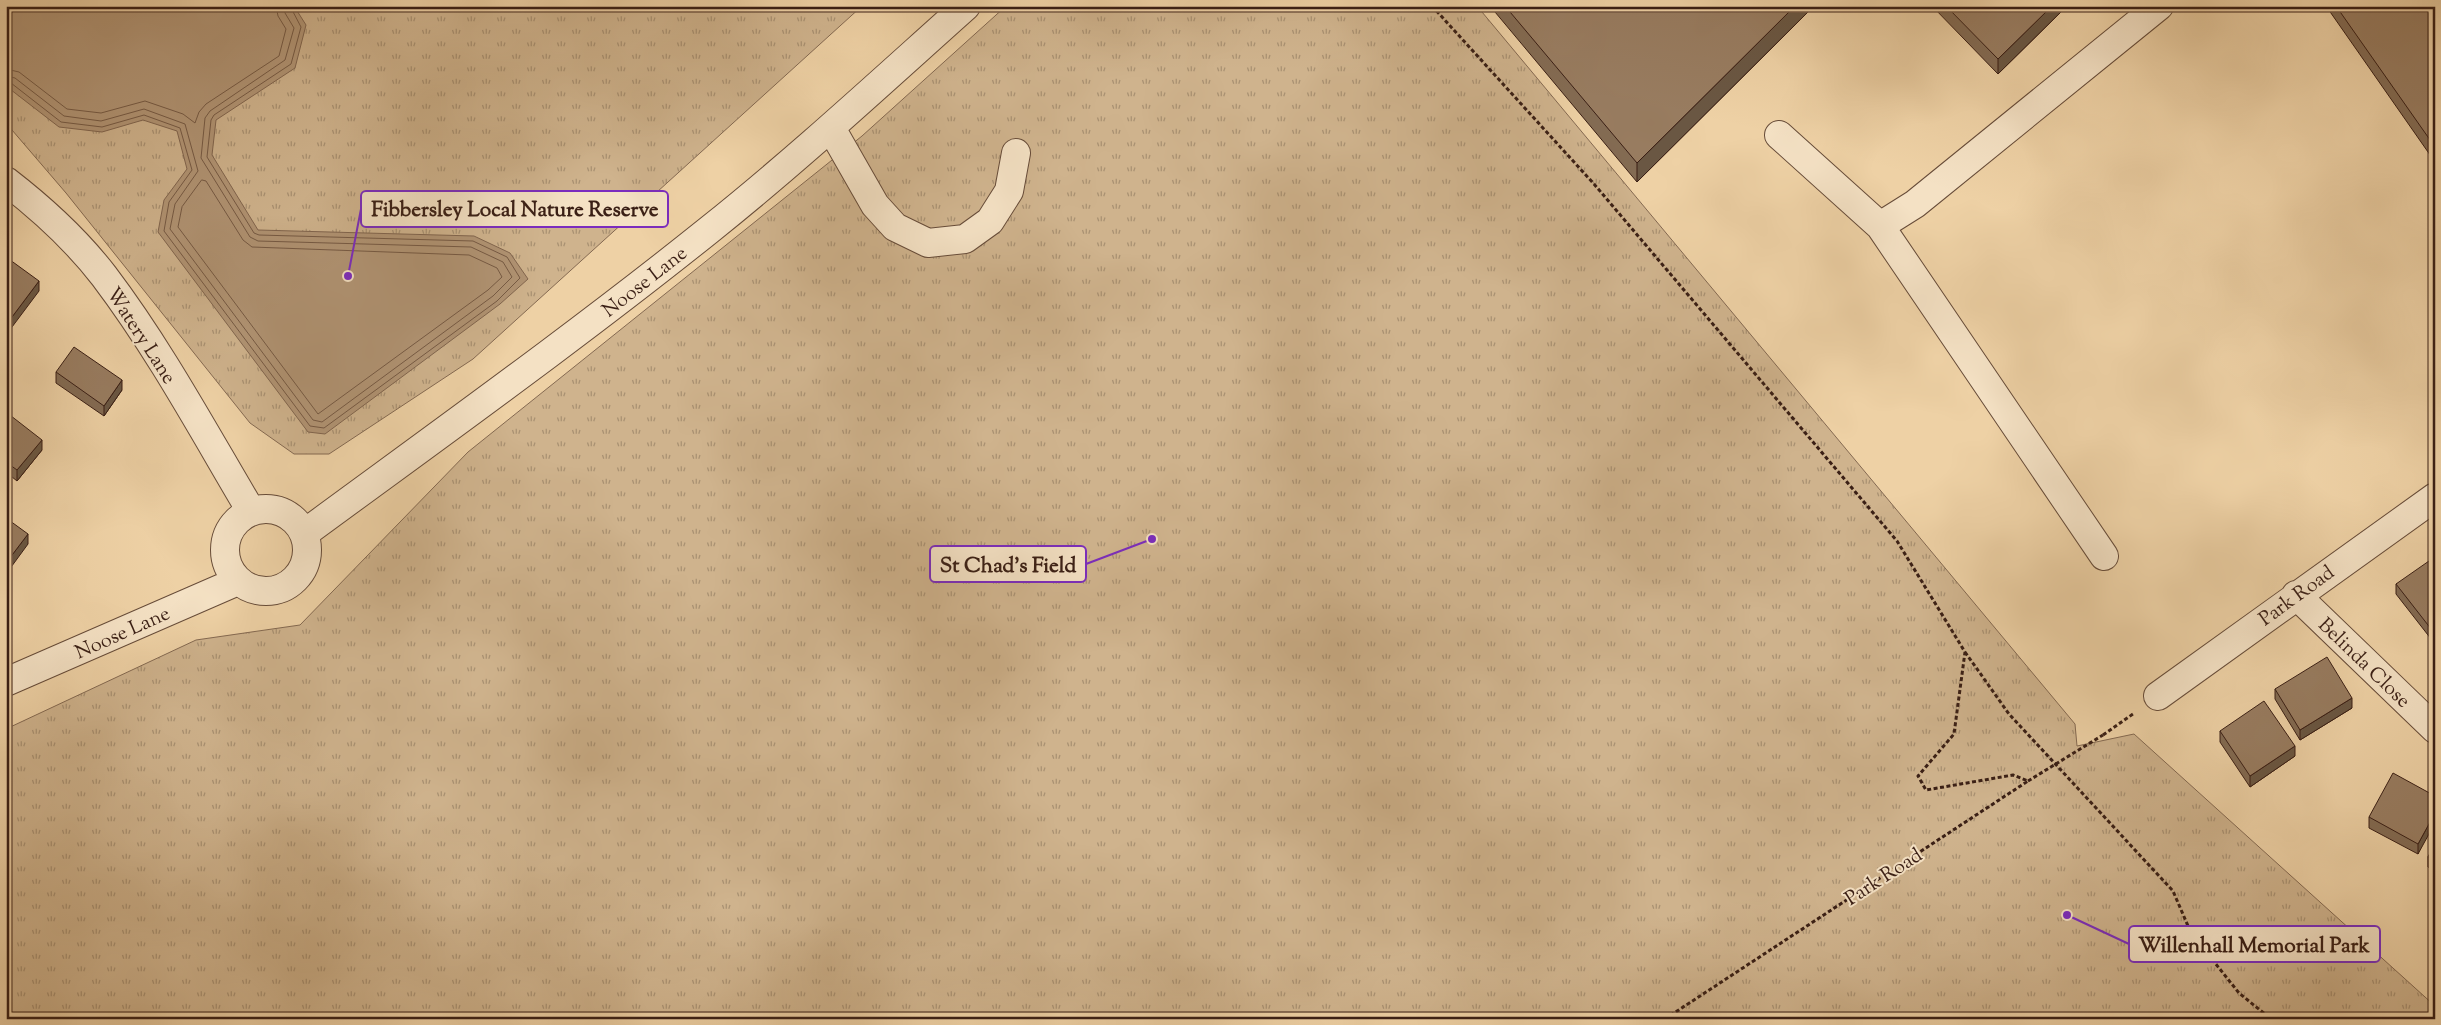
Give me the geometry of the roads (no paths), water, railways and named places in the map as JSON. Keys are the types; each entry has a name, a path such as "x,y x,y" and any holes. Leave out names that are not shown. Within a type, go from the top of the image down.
{"street":[{"name":"Noose Lane","path":"304,533 567,341 710,229 831,128 966,6"},
{"path":"1880,226 1915,204 2160,6"},
{"path":"831,128 875,205 895,227 928,243 965,239 990,222 1009,191 1016,153"},
{"path":"1779,135 1880,226 2104,556"},
{"name":"Watery Lane","path":"6,181 63,231 103,275 146,336 251,511"},
{"name":"Park Road","path":"2158,696 2296,595 2435,497"},
{"path":"266,509 282,512 299,523 304,533 308,551 306,565 295,581 283,588 269,592 255,591 238,581 228,567 225,557 225,542 236,522 251,511 266,509"},
{"name":"Noose Lane","path":"6,682 238,581"},
{"name":"Belinda Close","path":"2296,595 2435,729"}],"water":[{"path":"6,6 294,6 306,25 295,68 216,120 212,155 258,230 474,236 510,253 528,279 500,304 325,434 308,432 158,232 164,200 187,169 177,131 143,120 102,132 59,127 6,86"}],"place":[{"name":"Fibbersley Local Nature Reserve","path":"348,276"},
{"name":"St Chad's Field","path":"1152,539"},
{"name":"Willenhall Memorial Park","path":"2067,915"}]}
